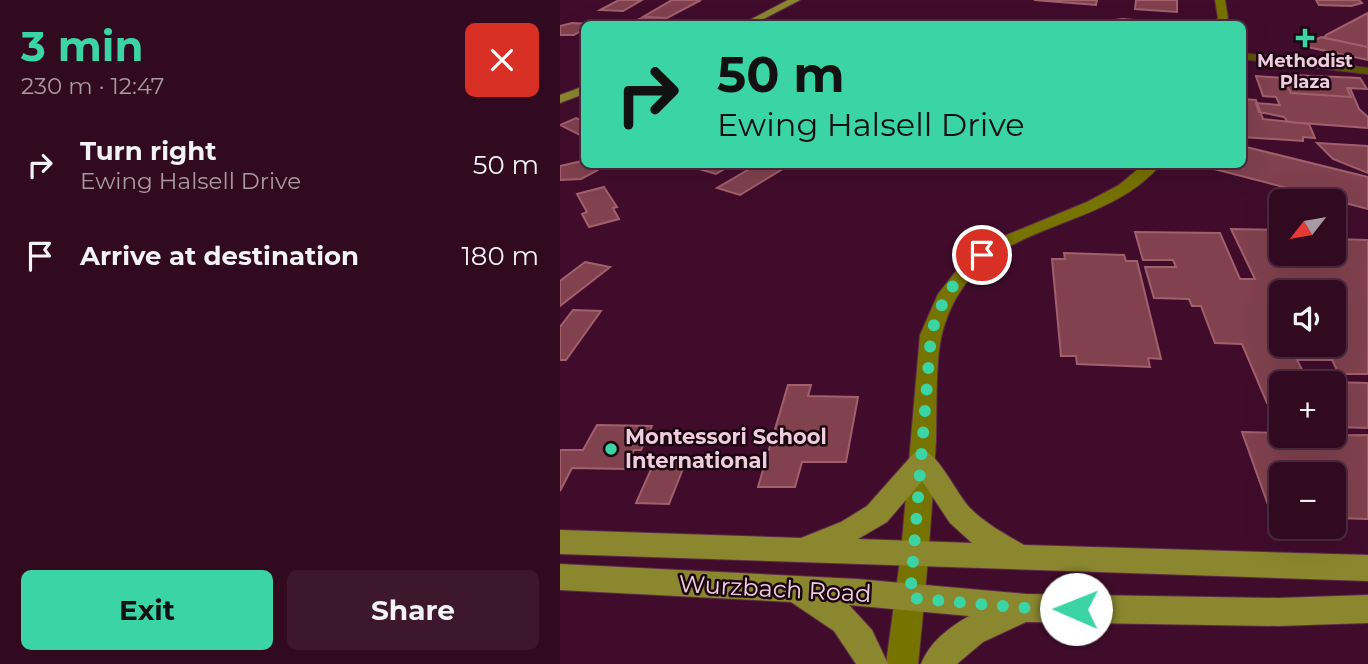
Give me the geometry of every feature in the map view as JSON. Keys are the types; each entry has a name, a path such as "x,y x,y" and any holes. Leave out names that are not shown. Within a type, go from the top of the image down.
{"main road":[{"path":"753,21 795,0"},
{"path":"560,99 581,91"},
{"path":"787,549 859,528 884,511 923,460 949,505 962,520 998,546 1022,556"},
{"name":"Wurzbach Road","path":"560,542 1368,568"},
{"name":"Wurzbach Road","path":"560,577 791,588 1026,608 1278,612 1368,609"},
{"path":"791,588 830,607 848,623 872,664"},
{"path":"937,664 958,642 984,622 1026,608"}],"street":[{"path":"1219,21 1223,13 1220,0"},
{"path":"1246,56 1368,71"},
{"path":"902,664 915,553 931,335 937,311 950,286 968,267 1004,240 1104,202 1133,184 1150,168"}],"building":[{"path":"619,0 642,0 623,11 600,10"},
{"path":"672,0 701,0 667,18 643,17"},
{"path":"1034,0 1097,0 1096,5"},
{"path":"1136,0 1177,0 1177,12 1135,9"},
{"path":"1316,0 1359,0 1362,3 1351,6 1319,5"},
{"path":"1368,13 1368,47 1324,38 1326,35"},
{"path":"639,19 664,20 662,21 635,21"},
{"path":"1123,19 1144,21 1106,21"},
{"path":"581,23 581,31 574,35 560,35 560,26"},
{"path":"1321,37 1368,47 1368,60 1303,46"},
{"path":"1291,75 1360,78 1367,89 1347,88 1351,97 1291,93 1283,78 1294,79"},
{"path":"1256,76 1283,78 1291,93 1351,97 1347,88 1350,88 1359,109 1368,117 1368,128 1288,122 1284,117 1259,112 1256,103 1280,105 1276,97 1263,96"},
{"path":"1246,99 1256,100 1263,119 1309,124 1315,138 1303,137 1303,141 1246,137"},
{"path":"576,118 581,120 581,135 580,135 560,125"},
{"path":"1317,143 1368,146 1368,173 1333,159"},
{"path":"1246,147 1368,177 1368,209 1346,203 1346,189 1291,189 1210,168 1246,168"},
{"path":"581,161 581,168 598,170 581,179 560,180 560,166"},
{"path":"695,168 726,168 716,174"},
{"path":"751,168 784,168 740,195 717,188"},
{"path":"604,187 617,207 613,208 619,219 589,227 582,214 587,212 577,194"},
{"path":"1231,229 1269,230 1269,266 1346,266 1346,239 1368,240 1368,374 1346,374 1346,371 1338,371 1332,360 1297,360 1303,371 1269,371 1267,403 1242,344 1215,343 1201,306 1192,306 1189,299 1154,298 1145,267 1176,267 1173,260 1143,260 1135,232 1220,233 1240,279 1255,279"},
{"path":"1064,253 1124,255 1126,261 1137,261 1161,359 1148,358 1150,367 1077,364 1076,356 1061,356 1052,259 1065,259"},
{"path":"585,262 610,267 560,306 560,281"},
{"path":"573,310 601,311 566,360 560,360 560,327"},
{"path":"1346,382 1368,383 1368,428 1346,427"},
{"path":"788,385 811,385 808,396 858,397 846,462 802,462 795,487 758,487"},
{"path":"597,425 652,426 641,450 634,450 625,469 572,468 560,491 560,450 583,450"},
{"path":"1242,432 1269,433 1269,448 1346,448 1346,435 1368,435 1368,519 1346,518 1346,462 1269,462 1269,508"},
{"path":"657,456 688,456 669,504 636,503"}],"place":[{"name":"Methodist Plaza","path":"1305,38"},
{"name":"Montessori School International","path":"611,449"}],"route":[{"path":"982,255 950,286 937,311 931,335 910,598 1026,608 1076,609"}]}
